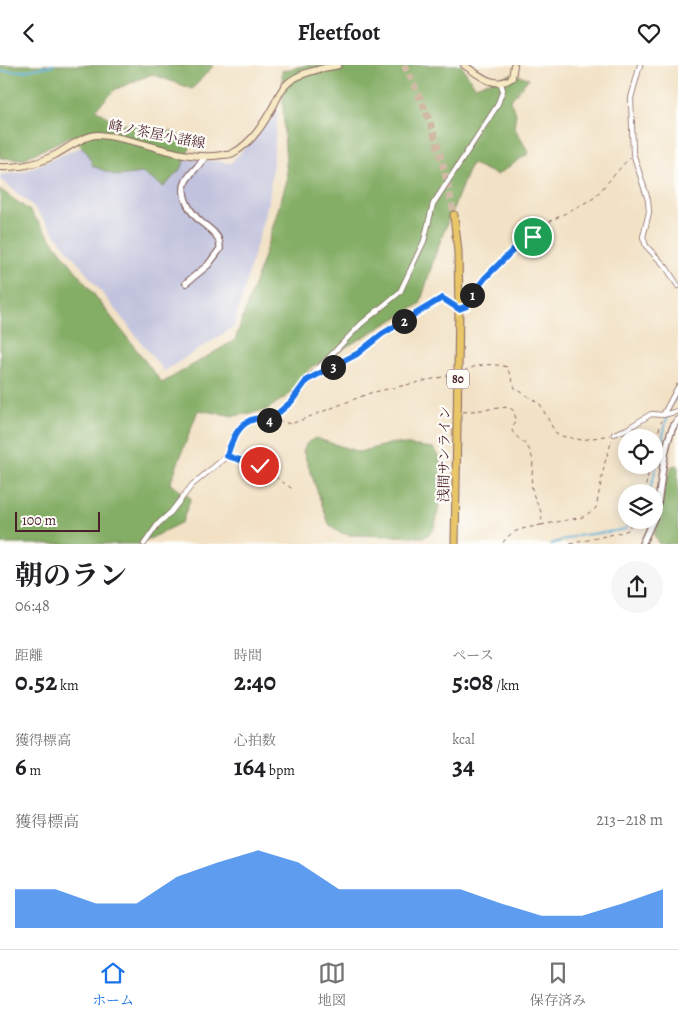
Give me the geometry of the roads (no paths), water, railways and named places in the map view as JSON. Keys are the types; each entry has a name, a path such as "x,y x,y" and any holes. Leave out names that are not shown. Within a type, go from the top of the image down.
{"main road":[{"name":"峰ノ茶屋小諸線","path":"0,167 18,168 53,156 78,142 97,135 126,139 182,154 205,157 232,154 249,141 263,125 288,82 302,75 338,65"},
{"path":"464,65 486,80 501,83 512,78 514,65"},
{"name":"浅間サンライン","path":"454,215 458,252 459,309 455,544"}],"street":[{"path":"640,65 631,98 633,153 648,200 648,212 643,237 646,246 666,267 678,286"},
{"path":"144,544 158,524 171,512 192,485 227,456 232,439 242,426 260,417 270,420 291,402 307,380 361,324 400,292 424,241 433,204 497,106 503,90 501,83"},
{"path":"186,283 208,265 220,249 219,240 199,220 185,199 184,187 186,180 205,157"},
{"path":"664,415 678,387"},
{"path":"614,434 627,429 651,414 664,415 678,411"},
{"path":"661,484 669,436 673,425 678,420"},
{"path":"642,544 649,529"}],"waterway":[{"path":"0,71 24,71 54,65"},
{"path":"652,484 669,409 678,394"},
{"path":"551,544 576,536 624,529"}],"tunnel":[{"path":"404,65 432,128 454,215"}]}
